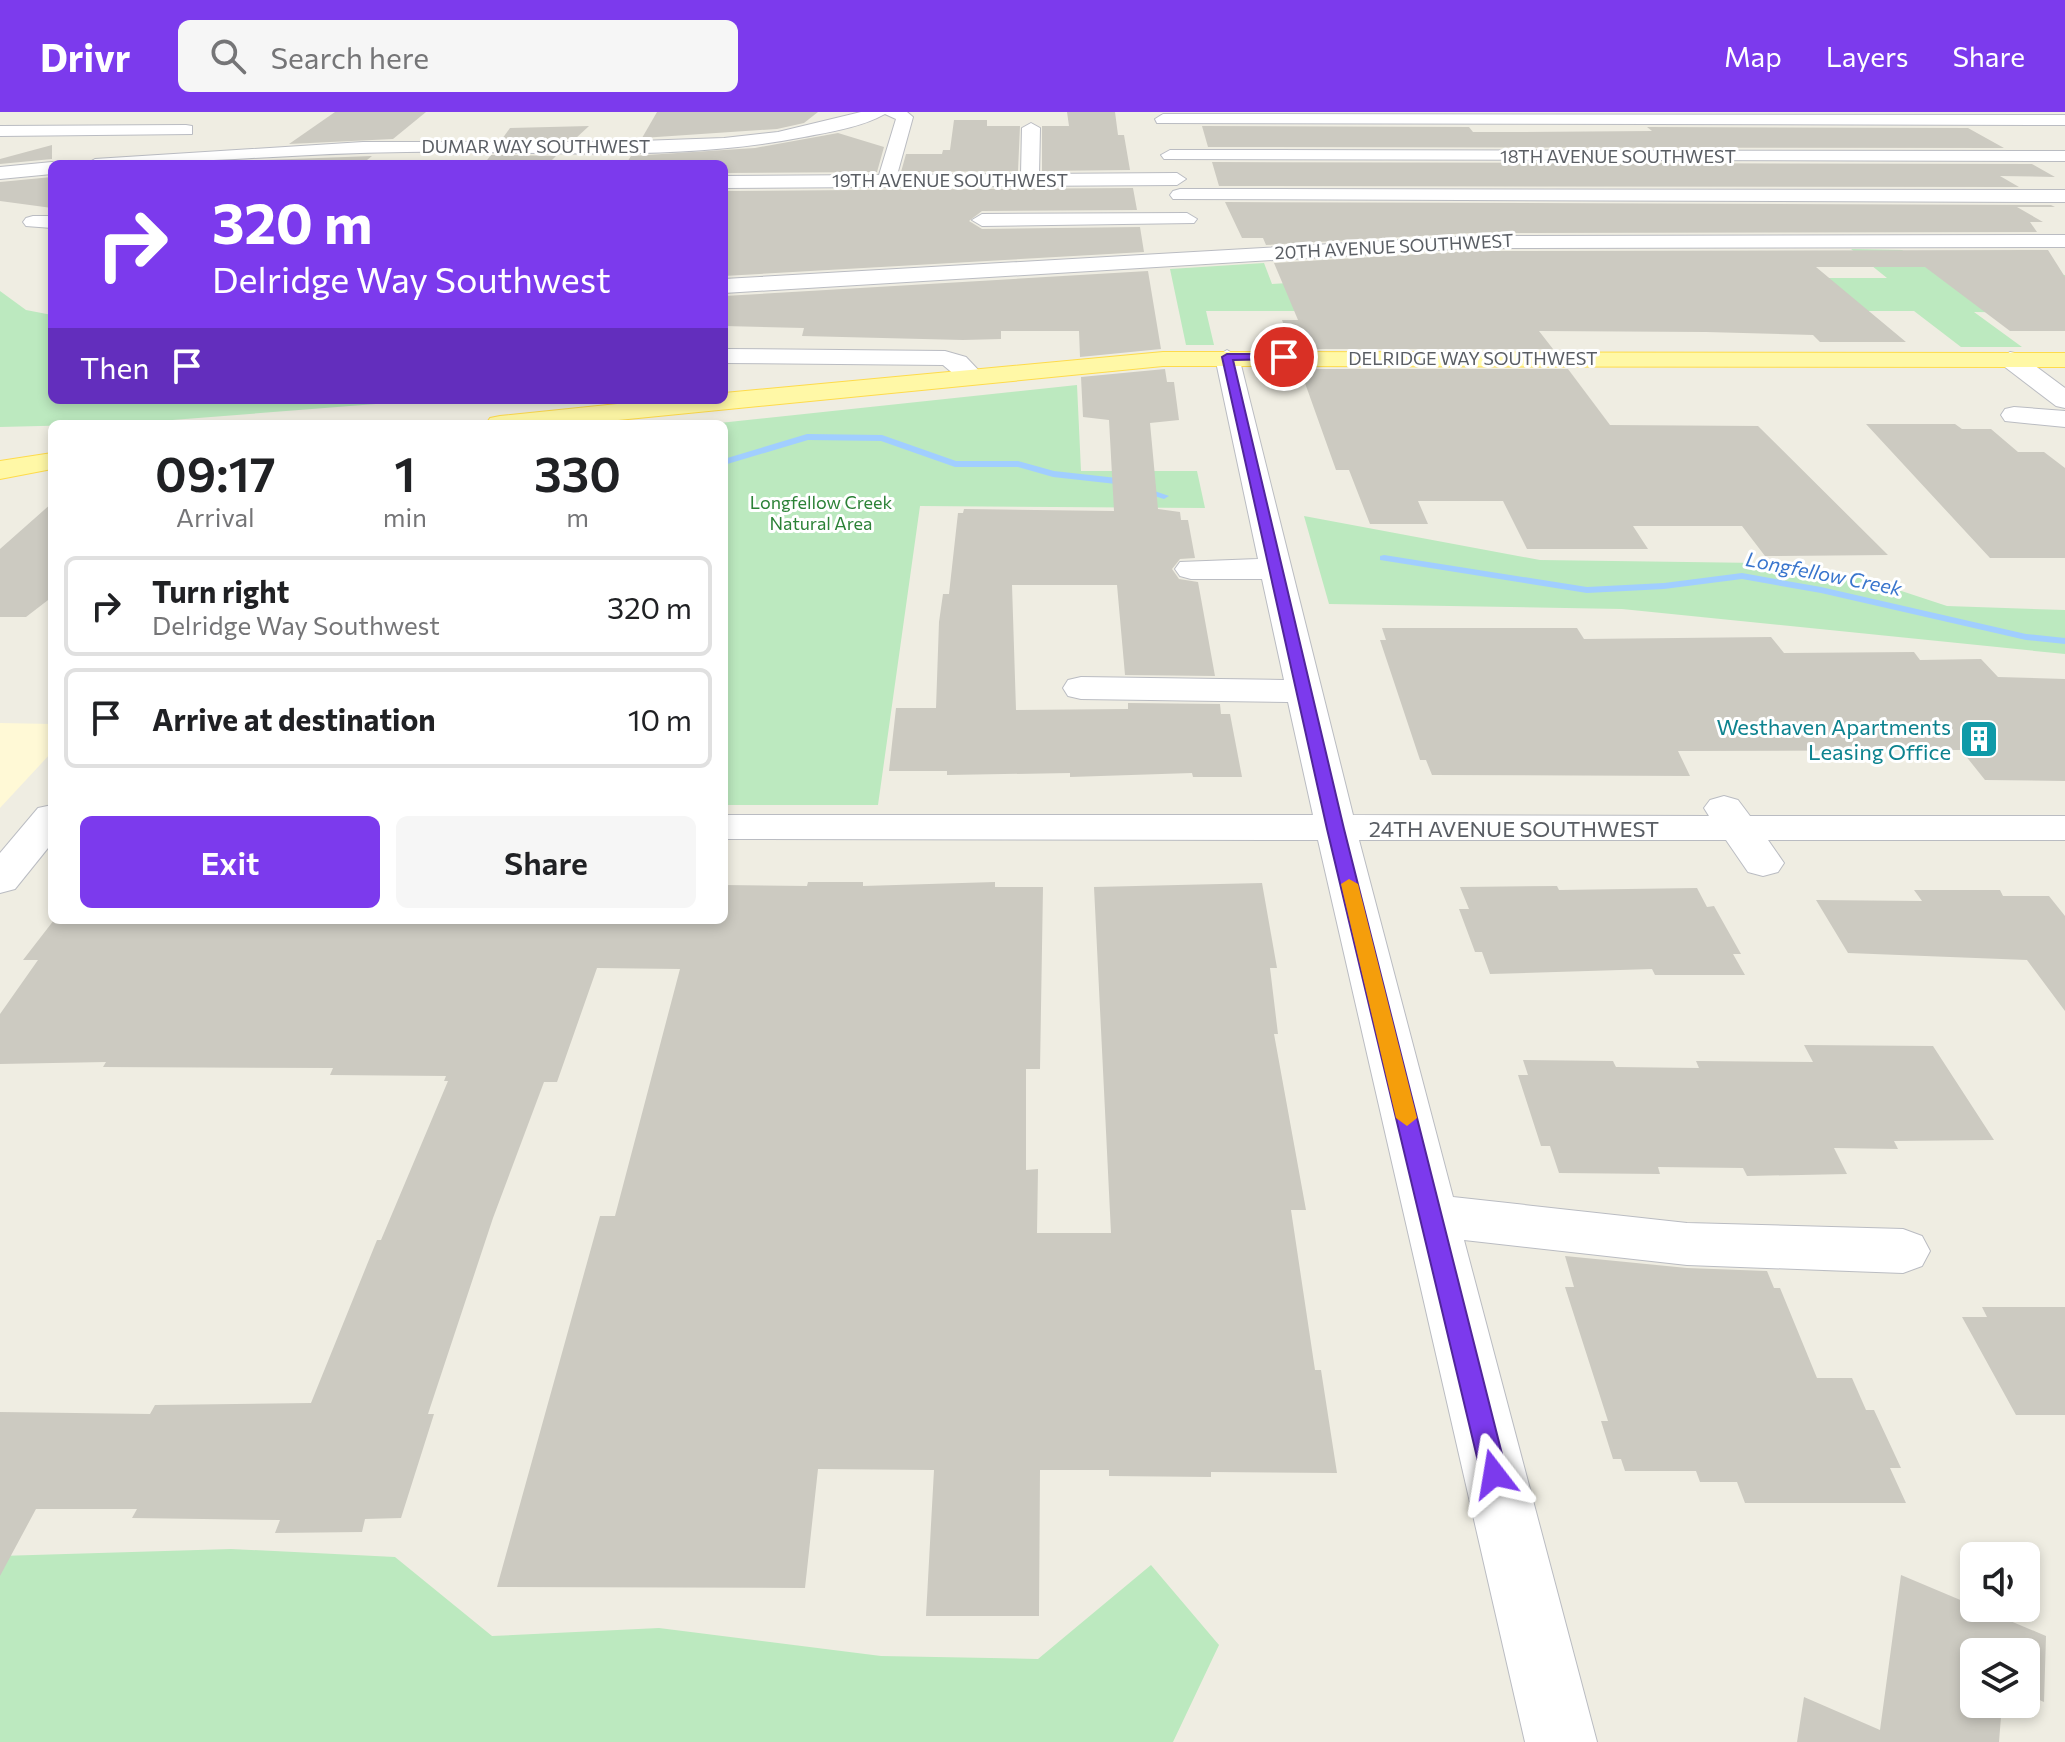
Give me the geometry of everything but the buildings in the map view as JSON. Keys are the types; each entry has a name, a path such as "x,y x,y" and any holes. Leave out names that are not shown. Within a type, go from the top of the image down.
{"main road":[{"name":"DELRIDGE WAY SOUTHWEST","path":"728,402 1114,362 1227,357 2065,360"},
{"name":"DELRIDGE WAY SOUTHWEST","path":"542,420 710,404"},
{"path":"0,455 26,455 48,461"},
{"path":"0,470 48,461"}],"street":[{"name":"DUMAR WAY SOUTHWEST","path":"156,160 355,147 685,144 800,132 878,112"},
{"path":"887,179 905,117 892,112"},
{"path":"1195,256 1162,116 2065,120"},
{"path":"1689,116 1850,240"},
{"path":"1030,179 1031,128"},
{"path":"0,131 204,129"},
{"name":"18TH AVENUE SOUTHWEST","path":"1170,155 2065,156"},
{"path":"0,173 48,168"},
{"name":"19TH AVENUE SOUTHWEST","path":"728,182 1030,179 1179,187 1792,196 2065,196"},
{"path":"982,220 1187,219"},
{"name":"20TH AVENUE SOUTHWEST","path":"728,286 1195,256 1525,241 2065,241"},
{"path":"966,270 1003,281 1131,279"},
{"path":"728,356 932,357 957,362 971,376"},
{"path":"1227,357 1336,829 1561,1742"},
{"path":"2010,359 2065,400"},
{"path":"728,368 741,401"},
{"path":"2014,415 2065,419"},
{"path":"1191,569 1276,569"},
{"path":"1081,688 1303,691"},
{"path":"1727,812 1763,863"},
{"name":"24TH AVENUE SOUTHWEST","path":"728,827 1336,829 1727,812 1950,814 2065,828"},
{"path":"0,880 36,830"},
{"path":"1431,1215 1687,1244 1903,1251"}],"shaded area":[{"path":"0,723 48,724 48,756 0,808"}],"green space":[{"path":"1851,249 1902,250 1943,279 1994,269 2065,275 2065,313 1974,312 2022,347 1961,347 1914,311 1206,311 1214,345 1186,345 1170,269 1264,263 1272,284 1369,278 1887,278"},
{"path":"0,291 26,310 48,314 48,404 376,404 172,420 48,420 48,426 0,427"},
{"name":"Longfellow Creek Natural Area","path":"1077,385 1081,471 1197,471 1205,508 920,506 878,805 728,805 728,422"},
{"path":"1304,516 1540,560 1760,563 1862,578 1947,606 2065,610 2065,654 1622,609 1329,604"},
{"path":"231,1549 395,1557 492,1636 659,1628 881,1656 1038,1659 1151,1565 1219,1645 1173,1742 0,1742 0,1556"}],"waterway":[{"name":"Longfellow Creek","path":"728,461 807,437 882,438 955,464 1018,464 1053,474 1117,481 1164,496"},
{"name":"Longfellow Creek","path":"1384,558 1587,590 1664,586 1742,576 1821,590 2026,637 2065,641"}],"slow traffic":[{"path":"1349,884 1407,1118"}],"place":[{"name":"Westhaven Apartments Leasing Office","path":"1979,739"}],"route":[{"path":"1284,357 1227,357 1303,691 1494,1474"}]}
